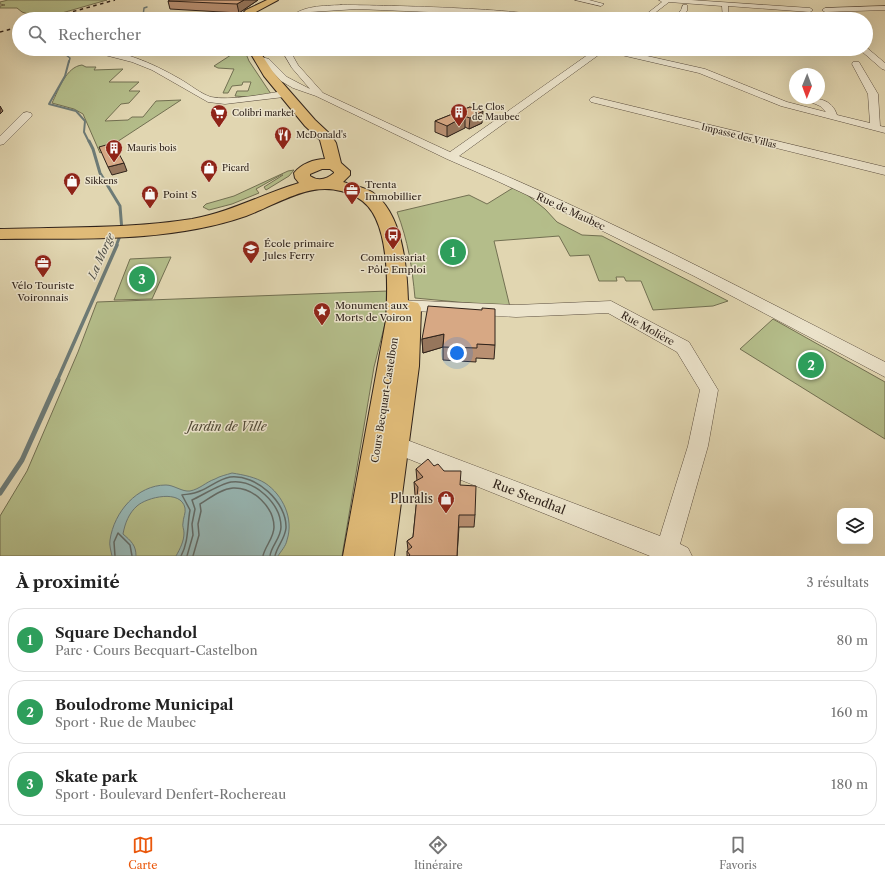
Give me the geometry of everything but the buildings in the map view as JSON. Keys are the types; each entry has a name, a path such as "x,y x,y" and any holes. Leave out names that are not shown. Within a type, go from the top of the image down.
{"main road":[{"path":"249,12 274,0"},
{"path":"257,12 262,8 279,0"},
{"path":"0,234 111,227 193,224 248,209 293,190 322,175 330,147 326,138 310,123 284,94 268,74 258,56"},
{"path":"322,175 330,147"},
{"name":"Cours Becquart-Castelbon","path":"322,175 352,183 378,197 392,213 406,256 404,305 386,442 378,556"},
{"path":"0,227 111,227"},
{"name":"Cours Becquart-Castelbon","path":"359,556 386,442"}],"street":[{"path":"578,0 601,4"},
{"path":"737,0 758,7"},
{"path":"662,2 669,8"},
{"path":"651,12 662,2 819,11 885,8"},
{"path":"803,2 819,11"},
{"path":"803,2 819,11"},
{"path":"428,12 445,4"},
{"path":"725,5 726,12"},
{"path":"304,12 310,10 353,7 468,12"},
{"path":"861,8 869,12"},
{"path":"119,56 155,68 208,99 225,101 284,94"},
{"name":"Rue de Maubec","path":"261,56 267,60 285,80 319,94 451,157 499,177 699,273 885,370"},
{"path":"289,56 319,94"},
{"path":"451,157 591,56"},
{"path":"637,56 702,71 784,104 885,130"},
{"path":"872,56 885,67"},
{"path":"856,64 873,94 875,128"},
{"name":"Impasse des Villas","path":"594,100 885,171"},
{"path":"824,104 831,108 832,116"},
{"path":"0,142 27,115"},
{"path":"0,129 14,129"},
{"name":"Rue Molière","path":"404,305 516,311 611,306 683,347 709,390 698,446 673,553"},
{"name":"Rue Stendhal","path":"386,442 673,553"}],"green space":[{"path":"8,0 107,0 65,12 22,12 17,8 0,8 0,6 5,5 0,4 0,2"},
{"path":"229,56 247,56 271,94 247,97 235,96 237,91 248,91 251,82 243,82 242,85 232,86 228,93 223,93 234,69 218,68 214,66"},
{"path":"82,65 86,67 96,67 94,70 123,69 109,82 139,82 129,91 140,91 129,103 121,104 105,121 128,120 132,117 143,117 156,101 181,100 100,153 83,114 74,109 52,103 67,74 76,67"},
{"path":"294,170 289,176 266,190 264,187 283,175 256,189 259,193 232,204 209,210 203,207 206,204 234,196 288,171"},
{"path":"516,186 545,209 557,222 582,235 602,236 728,301 713,306 653,310 641,281 626,281 624,277 616,277 617,281 599,281 589,255 570,256 559,236 494,241 510,307 415,298 409,254 397,212 469,195 487,204"},
{"path":"171,257 152,299 114,300 130,259"},
{"name":"Jardin de Ville","path":"388,291 388,312 374,367 342,556 0,556 0,516 27,471 78,352 97,302"},
{"path":"773,319 885,382 885,439 740,349"}],"water":[{"path":"232,473 245,475 265,483 282,501 288,516 289,532 286,544 278,556 176,556 183,539 185,508 182,502 177,498 163,496 148,500 137,506 128,518 123,534 135,549 136,556 112,556 110,542 112,530 116,520 122,510 137,495 155,486 166,485 190,491 197,489 219,477"}],"waterway":[{"name":"La Morge","path":"144,12 144,8 147,7"},
{"name":"La Morge","path":"67,56 70,58 69,62"},
{"name":"La Morge","path":"69,61 65,76 49,104 76,111 85,121 84,132 89,142"},
{"name":"La Morge","path":"89,141 100,173 120,206 122,231 116,246"},
{"name":"La Morge","path":"57,381 117,245"},
{"name":"La Morge","path":"0,493 22,460 58,380"}],"railway":[{"path":"71,12 115,0"},
{"path":"0,32 12,29"}],"place":[{"name":"Le Clos de Maubec","path":"459,127"},
{"name":"Colibri market","path":"219,128"},
{"name":"McDonald's","path":"283,150"},
{"name":"Mauris bois","path":"114,163"},
{"name":"Picard","path":"209,183"},
{"name":"Sikkens","path":"72,196"},
{"name":"Trenta Immobillier","path":"352,205"},
{"name":"Point S","path":"150,209"},
{"name":"Commissariat - Pôle Emploi","path":"393,250"},
{"name":"Square Dechandol","path":"453,252"},
{"name":"École primaire Jules Ferry","path":"251,264"},
{"name":"Vélo Touriste Voironnais","path":"43,278"},
{"name":"Skate park","path":"142,279"},
{"name":"Monument aux Morts de Voiron","path":"322,326"},
{"name":"Boulodrome Municipal","path":"811,365"},
{"name":"Pluralis","path":"446,514"}]}
